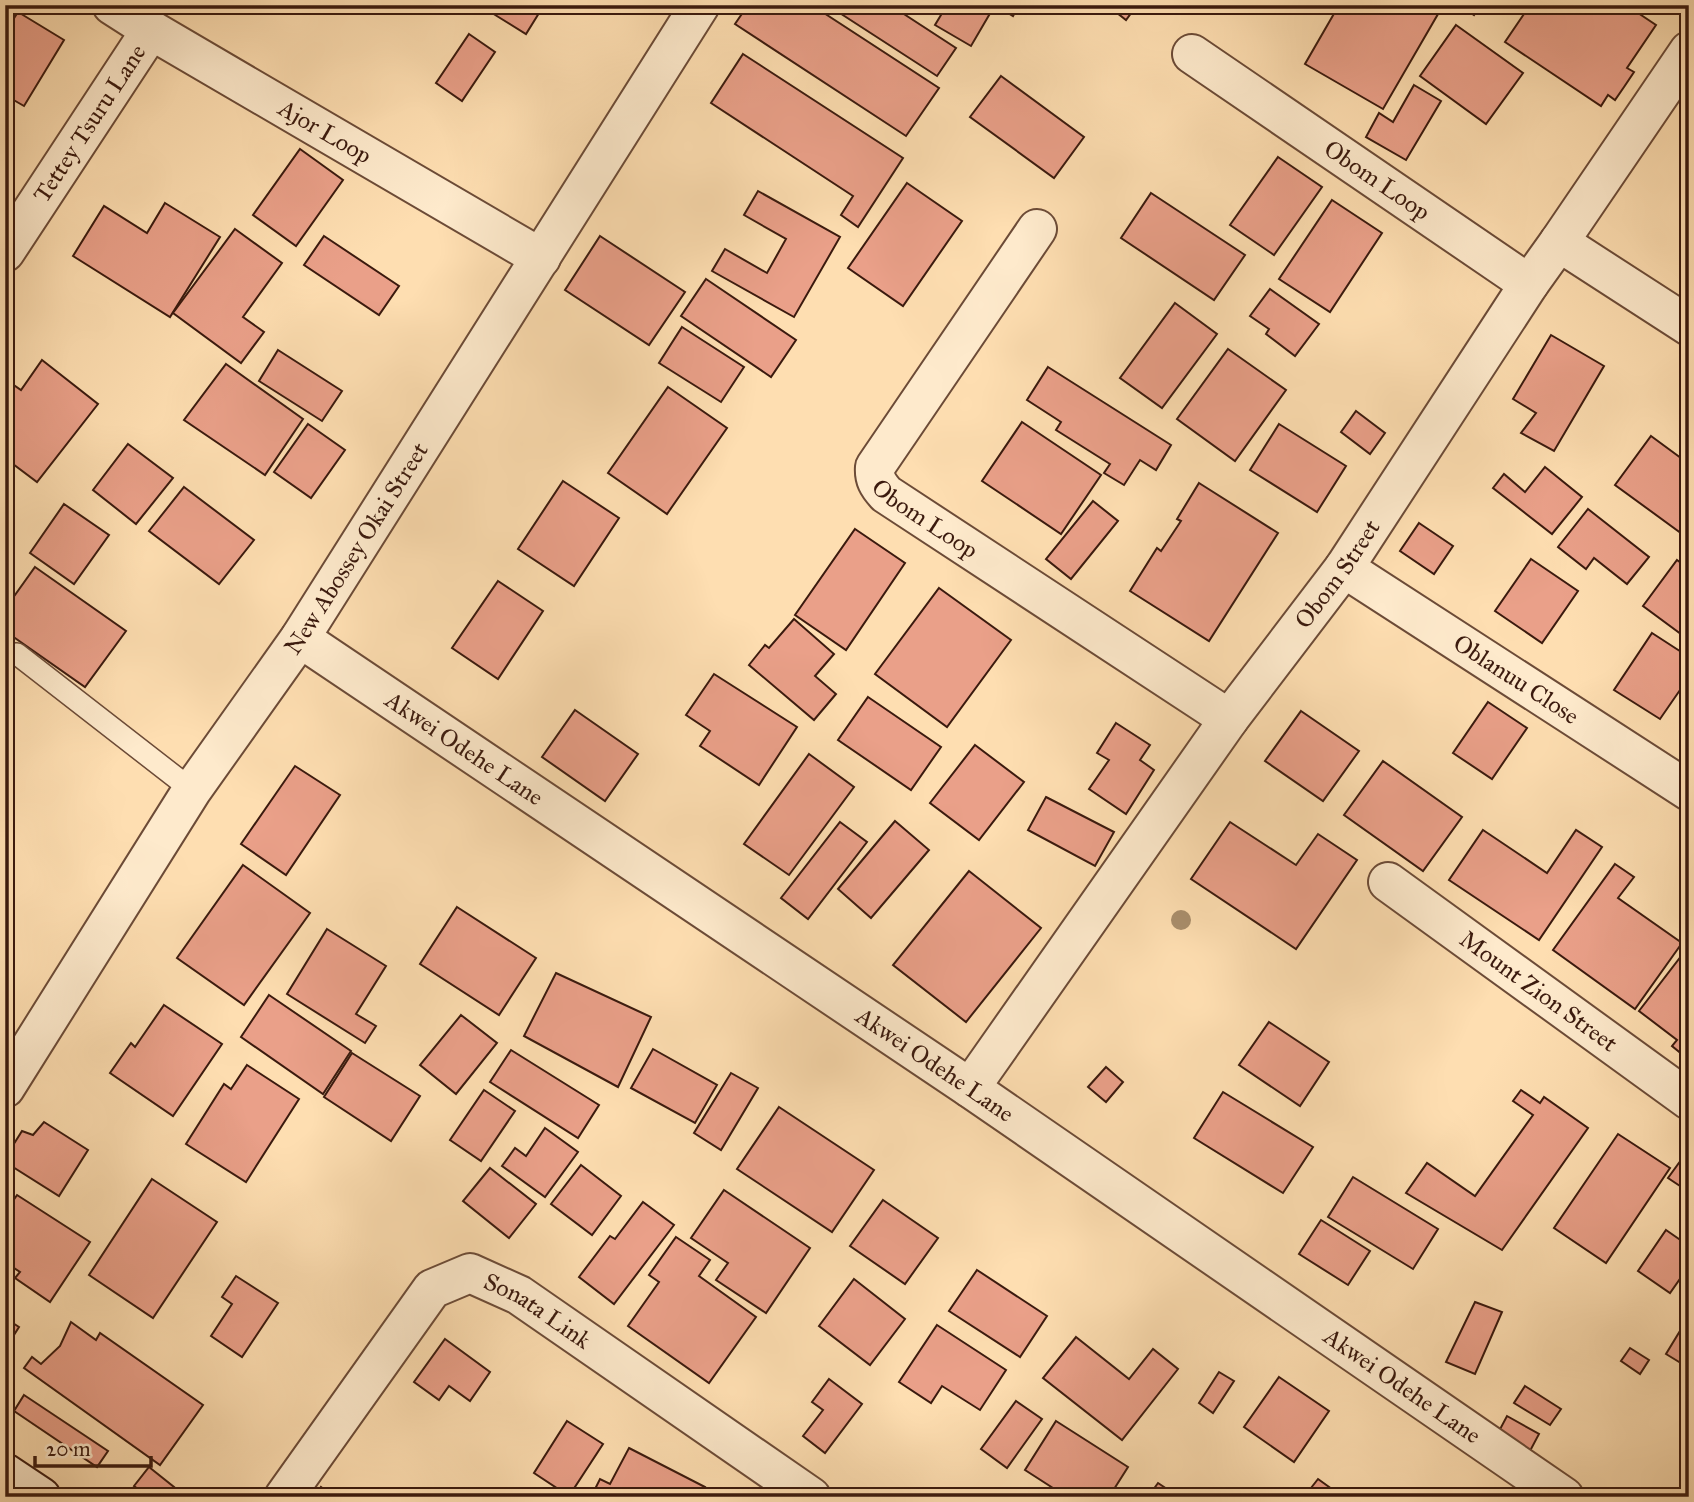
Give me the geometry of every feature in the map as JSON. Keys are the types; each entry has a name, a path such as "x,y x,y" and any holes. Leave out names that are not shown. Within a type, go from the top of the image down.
{"street":[{"name":"Ajor Loop","path":"111,5 541,258"},
{"name":"New Abossey Okai Street","path":"5,1088 192,790 300,638 700,5"},
{"name":"Tettey Tsuru Lane","path":"5,252 151,30"},
{"name":"Obom Street","path":"970,1088 1229,719 1344,568 1529,284 1689,51"},
{"name":"Obom Loop","path":"1192,54 1529,284"},
{"name":"Obom Loop","path":"1037,229 875,467 877,484 886,494 1229,719"},
{"path":"1559,242 1689,326"},
{"name":"Oblanuu Close","path":"1344,568 1689,791"},
{"name":"Akwei Odehe Lane","path":"300,638 970,1088 1564,1497"},
{"name":"Mount Zion Street","path":"1388,882 1689,1100"},
{"name":"Sonata Link","path":"284,1497 432,1289 470,1273 519,1295 811,1497"},
{"path":"5,1473 41,1497"}],"lane":[{"path":"17,654 192,790"}],"building":[{"path":"497,5 544,5 526,34 492,13"},
{"path":"748,5 830,5 824,13 939,88 906,136 735,24"},
{"path":"834,5 890,5 956,48 937,76 832,8"},
{"path":"947,5 995,5 971,46 935,25"},
{"path":"995,5 1019,5 1013,16"},
{"path":"1107,5 1137,5 1126,20"},
{"path":"1339,5 1423,5 1438,14 1383,109 1305,64"},
{"path":"1460,5 1481,5 1474,15"},
{"path":"1530,5 1626,5 1656,25 1627,68 1634,72 1624,87 1615,100 1608,95 1601,106 1505,42"},
{"path":"18,12 64,40 24,106 5,95 5,20 11,23"},
{"path":"1456,25 1523,73 1486,124 1420,76"},
{"path":"469,34 495,52 462,101 436,83"},
{"path":"743,54 903,158 858,227 841,215 853,196 711,103"},
{"path":"1001,76 1084,137 1054,178 970,117"},
{"path":"1414,85 1441,101 1406,160 1366,137 1379,113 1393,122"},
{"path":"300,149 343,180 296,246 253,215"},
{"path":"1278,157 1322,187 1274,255 1230,225"},
{"path":"907,183 962,221 903,306 848,268"},
{"path":"758,191 840,237 794,317 712,271 725,249 767,273 786,239 744,215"},
{"path":"1151,193 1245,255 1214,300 1121,238"},
{"path":"1332,200 1382,233 1330,312 1279,279"},
{"path":"165,203 220,237 170,317 73,256 104,206 147,233"},
{"path":"235,229 282,263 243,317 264,332 241,363 173,313"},
{"path":"324,236 399,286 379,315 304,265"},
{"path":"600,236 685,292 649,345 565,290"},
{"path":"706,279 796,340 771,377 681,316"},
{"path":"1270,289 1319,324 1295,356 1266,334 1269,329 1250,316"},
{"path":"1175,303 1217,334 1162,408 1120,378"},
{"path":"682,327 744,367 721,402 659,363"},
{"path":"1551,335 1604,366 1554,451 1521,433 1536,413 1513,399"},
{"path":"1228,349 1286,390 1235,461 1177,419"},
{"path":"278,350 342,391 322,421 259,381"},
{"path":"42,360 98,404 37,482 5,458 5,379 21,390"},
{"path":"226,364 303,419 265,475 184,420"},
{"path":"1048,367 1171,445 1156,470 1140,460 1124,485 1104,473 1110,464 1056,430 1061,422 1027,400"},
{"path":"668,387 727,428 667,514 608,473"},
{"path":"1356,411 1385,433 1370,454 1341,432"},
{"path":"1022,422 1101,475 1061,534 982,481"},
{"path":"308,424 345,450 311,498 274,472"},
{"path":"1279,424 1346,466 1317,512 1250,470"},
{"path":"1651,436 1689,464 1689,539 1615,485"},
{"path":"128,444 173,478 136,524 93,490"},
{"path":"1545,467 1582,497 1552,534 1493,488 1504,474 1525,492"},
{"path":"563,481 619,518 574,586 518,549"},
{"path":"1199,483 1278,533 1209,641 1130,591 1157,548 1161,551 1181,521 1177,519"},
{"path":"184,487 254,540 219,584 149,531"},
{"path":"1093,501 1118,521 1071,579 1046,559"},
{"path":"64,504 109,535 74,584 30,553"},
{"path":"1588,509 1649,557 1627,584 1594,558 1586,569 1558,547"},
{"path":"1419,523 1453,546 1434,574 1400,551"},
{"path":"855,529 905,563 846,650 795,615"},
{"path":"1531,559 1578,591 1542,643 1495,611"},
{"path":"1677,560 1689,569 1689,640 1643,606"},
{"path":"35,567 126,631 85,687 5,631 5,609"},
{"path":"498,581 543,611 498,679 452,648"},
{"path":"939,588 1011,640 947,727 875,674"},
{"path":"794,619 834,654 815,676 836,694 814,720 749,665 765,645 769,648"},
{"path":"1652,633 1689,657 1689,677 1660,719 1614,690"},
{"path":"714,674 797,727 759,785 700,746 710,731 686,715"},
{"path":"868,697 941,747 911,790 838,740"},
{"path":"1488,702 1527,728 1492,779 1453,753"},
{"path":"575,710 638,754 605,801 542,757"},
{"path":"1301,711 1359,751 1323,801 1265,761"},
{"path":"1116,723 1150,745 1140,760 1154,770 1126,814 1089,789 1109,760 1097,753"},
{"path":"975,745 1024,782 979,840 930,803"},
{"path":"809,754 854,787 789,875 744,844"},
{"path":"1383,761 1462,817 1423,871 1344,815"},
{"path":"295,766 340,795 286,875 241,844"},
{"path":"1046,797 1114,832 1095,866 1028,830"},
{"path":"895,821 929,850 871,918 838,889"},
{"path":"840,822 867,842 808,919 781,898"},
{"path":"1230,822 1296,865 1318,834 1357,860 1296,949 1191,879"},
{"path":"1483,830 1547,873 1576,830 1602,847 1539,940 1449,880"},
{"path":"1615,864 1634,877 1618,898 1682,943 1635,1009 1553,950"},
{"path":"243,865 310,913 244,1005 177,958"},
{"path":"969,871 1041,928 966,1022 893,965"},
{"path":"457,907 536,958 499,1015 420,964"},
{"path":"327,929 386,966 356,1014 376,1026 365,1043 287,994"},
{"path":"1682,955 1689,961 1689,1060 1672,1046 1677,1040 1639,1011"},
{"path":"556,973 651,1017 618,1087 524,1036"},
{"path":"269,995 351,1051 323,1094 241,1037"},
{"path":"164,1005 222,1044 173,1116 110,1073 131,1043 135,1047"},
{"path":"461,1015 497,1043 456,1094 420,1065"},
{"path":"1269,1022 1329,1062 1300,1106 1239,1065"},
{"path":"653,1049 717,1085 695,1123 631,1088"},
{"path":"511,1050 599,1105 578,1138 490,1082"},
{"path":"352,1053 420,1096 391,1141 324,1097"},
{"path":"247,1065 299,1099 246,1182 186,1144 224,1084 231,1089"},
{"path":"1106,1067 1123,1082 1106,1102 1088,1087"},
{"path":"731,1073 758,1088 721,1150 694,1133"},
{"path":"484,1090 515,1111 481,1161 450,1140"},
{"path":"1521,1090 1540,1103 1544,1097 1588,1128 1502,1250 1406,1193 1427,1163 1475,1196 1533,1115 1513,1101"},
{"path":"1223,1092 1313,1147 1283,1193 1194,1138"},
{"path":"779,1107 874,1170 832,1232 737,1169"},
{"path":"44,1122 88,1150 59,1196 5,1162 22,1131 33,1135"},
{"path":"545,1128 578,1152 545,1197 502,1166 515,1148 526,1156"},
{"path":"1618,1134 1670,1168 1606,1263 1554,1228"},
{"path":"1689,1149 1689,1192 1668,1178"},
{"path":"581,1165 621,1196 592,1235 551,1204"},
{"path":"490,1168 536,1204 509,1238 463,1201"},
{"path":"1353,1177 1438,1229 1413,1269 1328,1217"},
{"path":"152,1179 217,1222 153,1318 89,1275"},
{"path":"724,1190 810,1248 766,1313 716,1280 728,1263 691,1238"},
{"path":"17,1195 90,1242 50,1302 15,1278 20,1272 5,1262 5,1213"},
{"path":"883,1200 938,1238 905,1284 850,1246"},
{"path":"643,1202 674,1225 614,1304 579,1277 610,1236 615,1239"},
{"path":"1321,1220 1370,1251 1348,1285 1299,1254"},
{"path":"1666,1230 1689,1246 1689,1266 1670,1293 1638,1271"},
{"path":"676,1237 710,1260 699,1276 756,1317 709,1383 628,1326 659,1282 649,1275"},
{"path":"977,1270 1047,1316 1020,1357 949,1311"},
{"path":"236,1276 278,1303 242,1357 211,1336 232,1304 222,1297"},
{"path":"854,1279 905,1319 870,1365 819,1326"},
{"path":"1475,1302 1502,1312 1475,1374 1446,1362"},
{"path":"1689,1316 1689,1368 1666,1354"},
{"path":"5,1318 19,1327 5,1349"},
{"path":"71,1322 96,1340 100,1333 203,1405 160,1465 24,1368 32,1357 41,1364 60,1346"},
{"path":"937,1325 1006,1370 980,1410 942,1386 931,1403 899,1382"},
{"path":"1076,1337 1129,1379 1153,1349 1178,1369 1122,1440 1043,1378"},
{"path":"445,1339 490,1372 470,1401 449,1386 439,1400 414,1382"},
{"path":"1630,1348 1649,1360 1640,1374 1621,1361"},
{"path":"1219,1372 1234,1381 1213,1413 1199,1403"},
{"path":"1279,1377 1329,1411 1294,1462 1244,1427"},
{"path":"829,1379 862,1404 825,1453 803,1436 823,1410 812,1402"},
{"path":"1525,1386 1561,1409 1550,1425 1514,1403"},
{"path":"24,1395 108,1451 97,1467 14,1411"},
{"path":"1016,1401 1042,1419 1007,1468 981,1449"},
{"path":"1507,1416 1539,1434 1530,1451 1498,1433"},
{"path":"567,1421 603,1444 569,1496 534,1473"},
{"path":"1056,1421 1128,1467 1109,1497 1067,1497 1025,1470"},
{"path":"629,1448 705,1487 700,1497 591,1497 600,1479 610,1484"},
{"path":"149,1467 174,1487 167,1497 148,1497 134,1486"},
{"path":"1318,1479 1343,1497 1304,1497"},
{"path":"1158,1483 1179,1497 1148,1497"},
{"path":"321,1487 335,1497 314,1497"}]}
